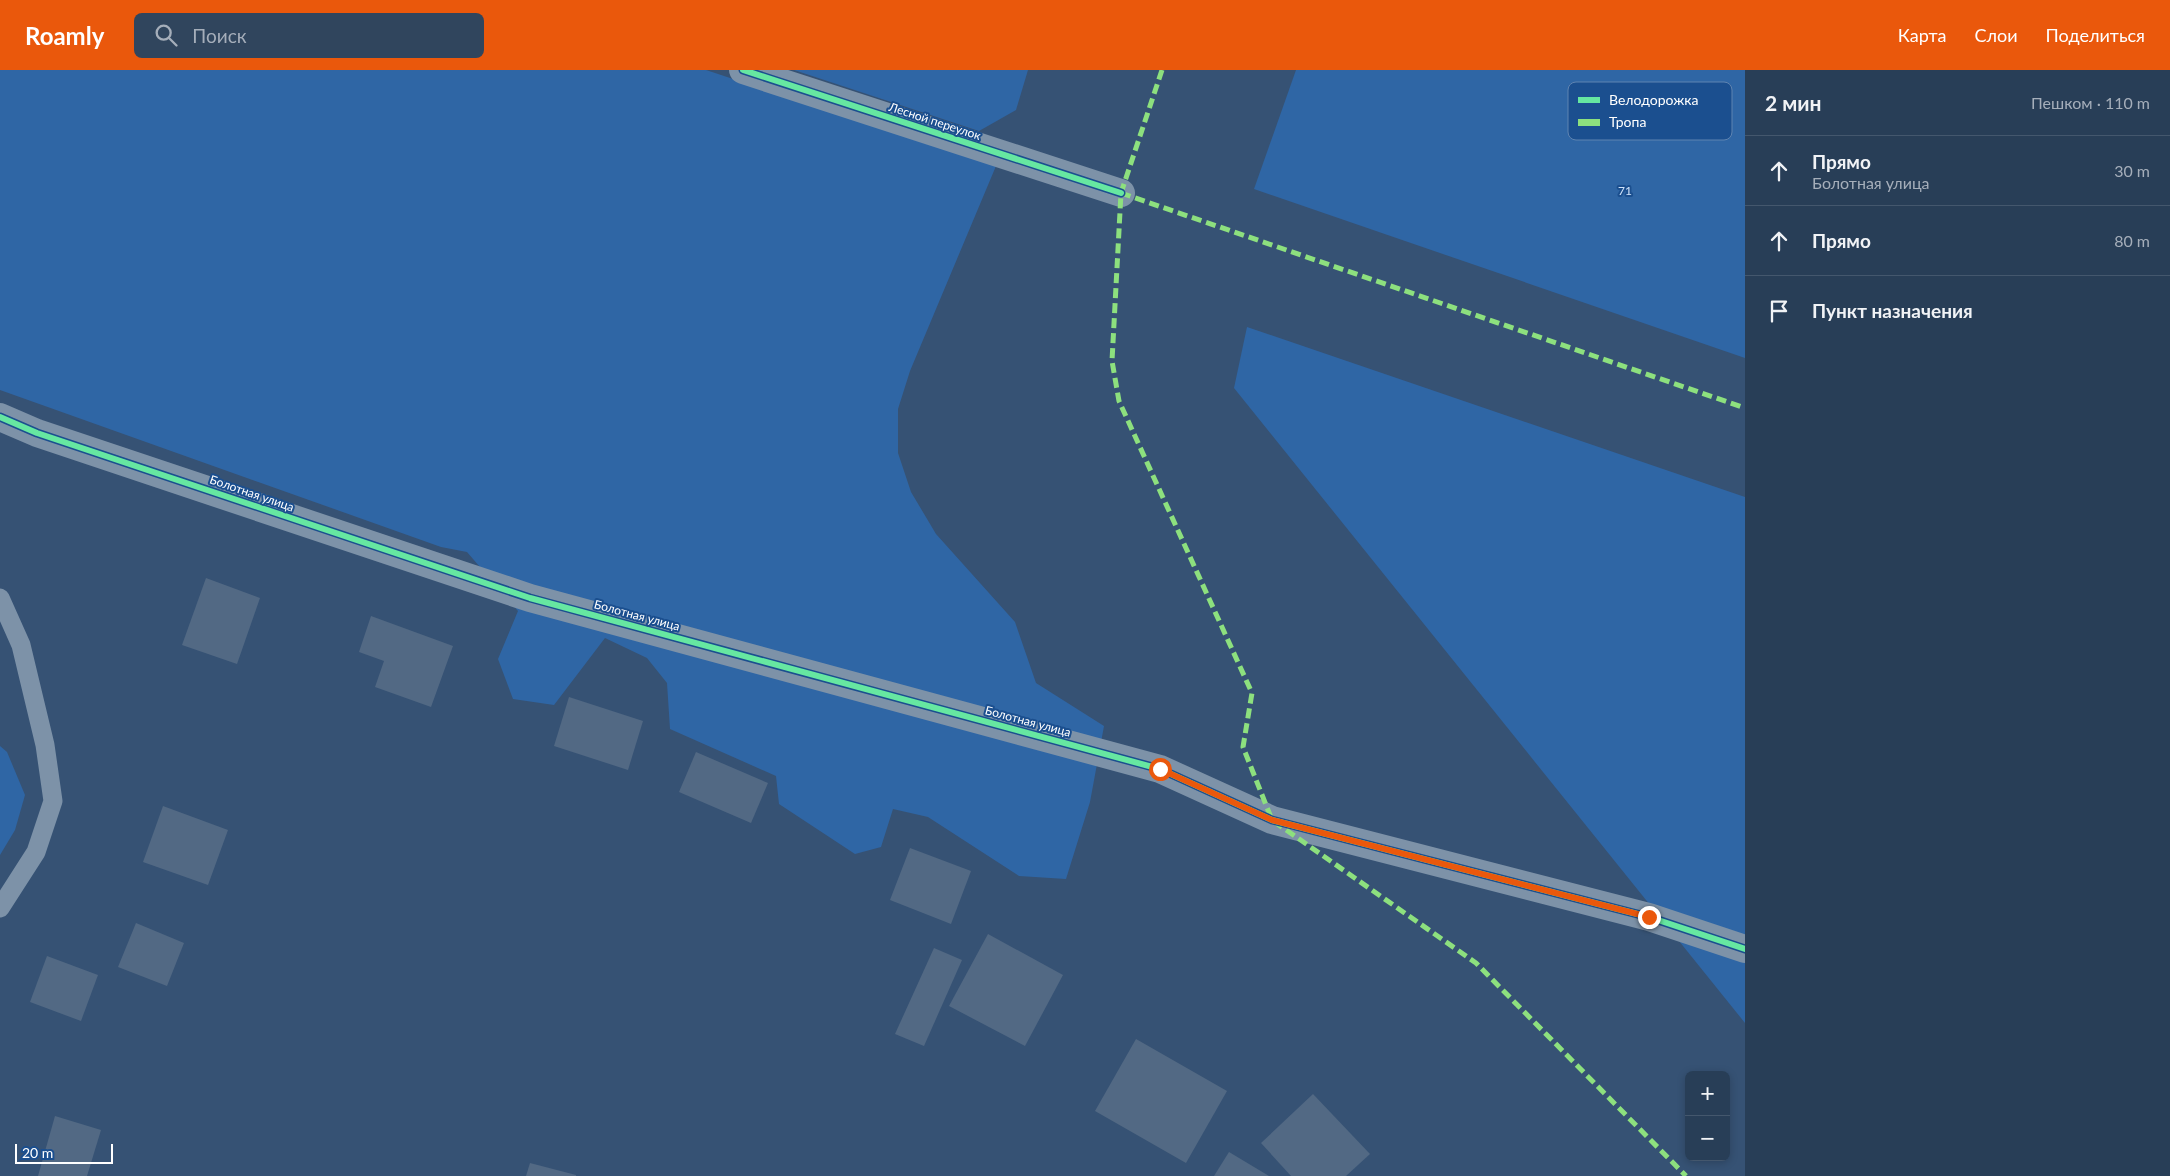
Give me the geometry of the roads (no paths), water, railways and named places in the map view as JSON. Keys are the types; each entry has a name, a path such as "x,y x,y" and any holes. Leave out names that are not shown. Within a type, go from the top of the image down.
{"street":[{"name":"Лесной переулок","path":"743,70 1121,193"},
{"name":"Болотная улица","path":"0,417 37,433 530,598 1160,769 1272,820 1649,917 1745,949"}],"lane":[{"path":"0,598 21,645 45,744 53,801 36,852 0,908"}],"park label":[{"name":"71","path":"1625,190"}]}
